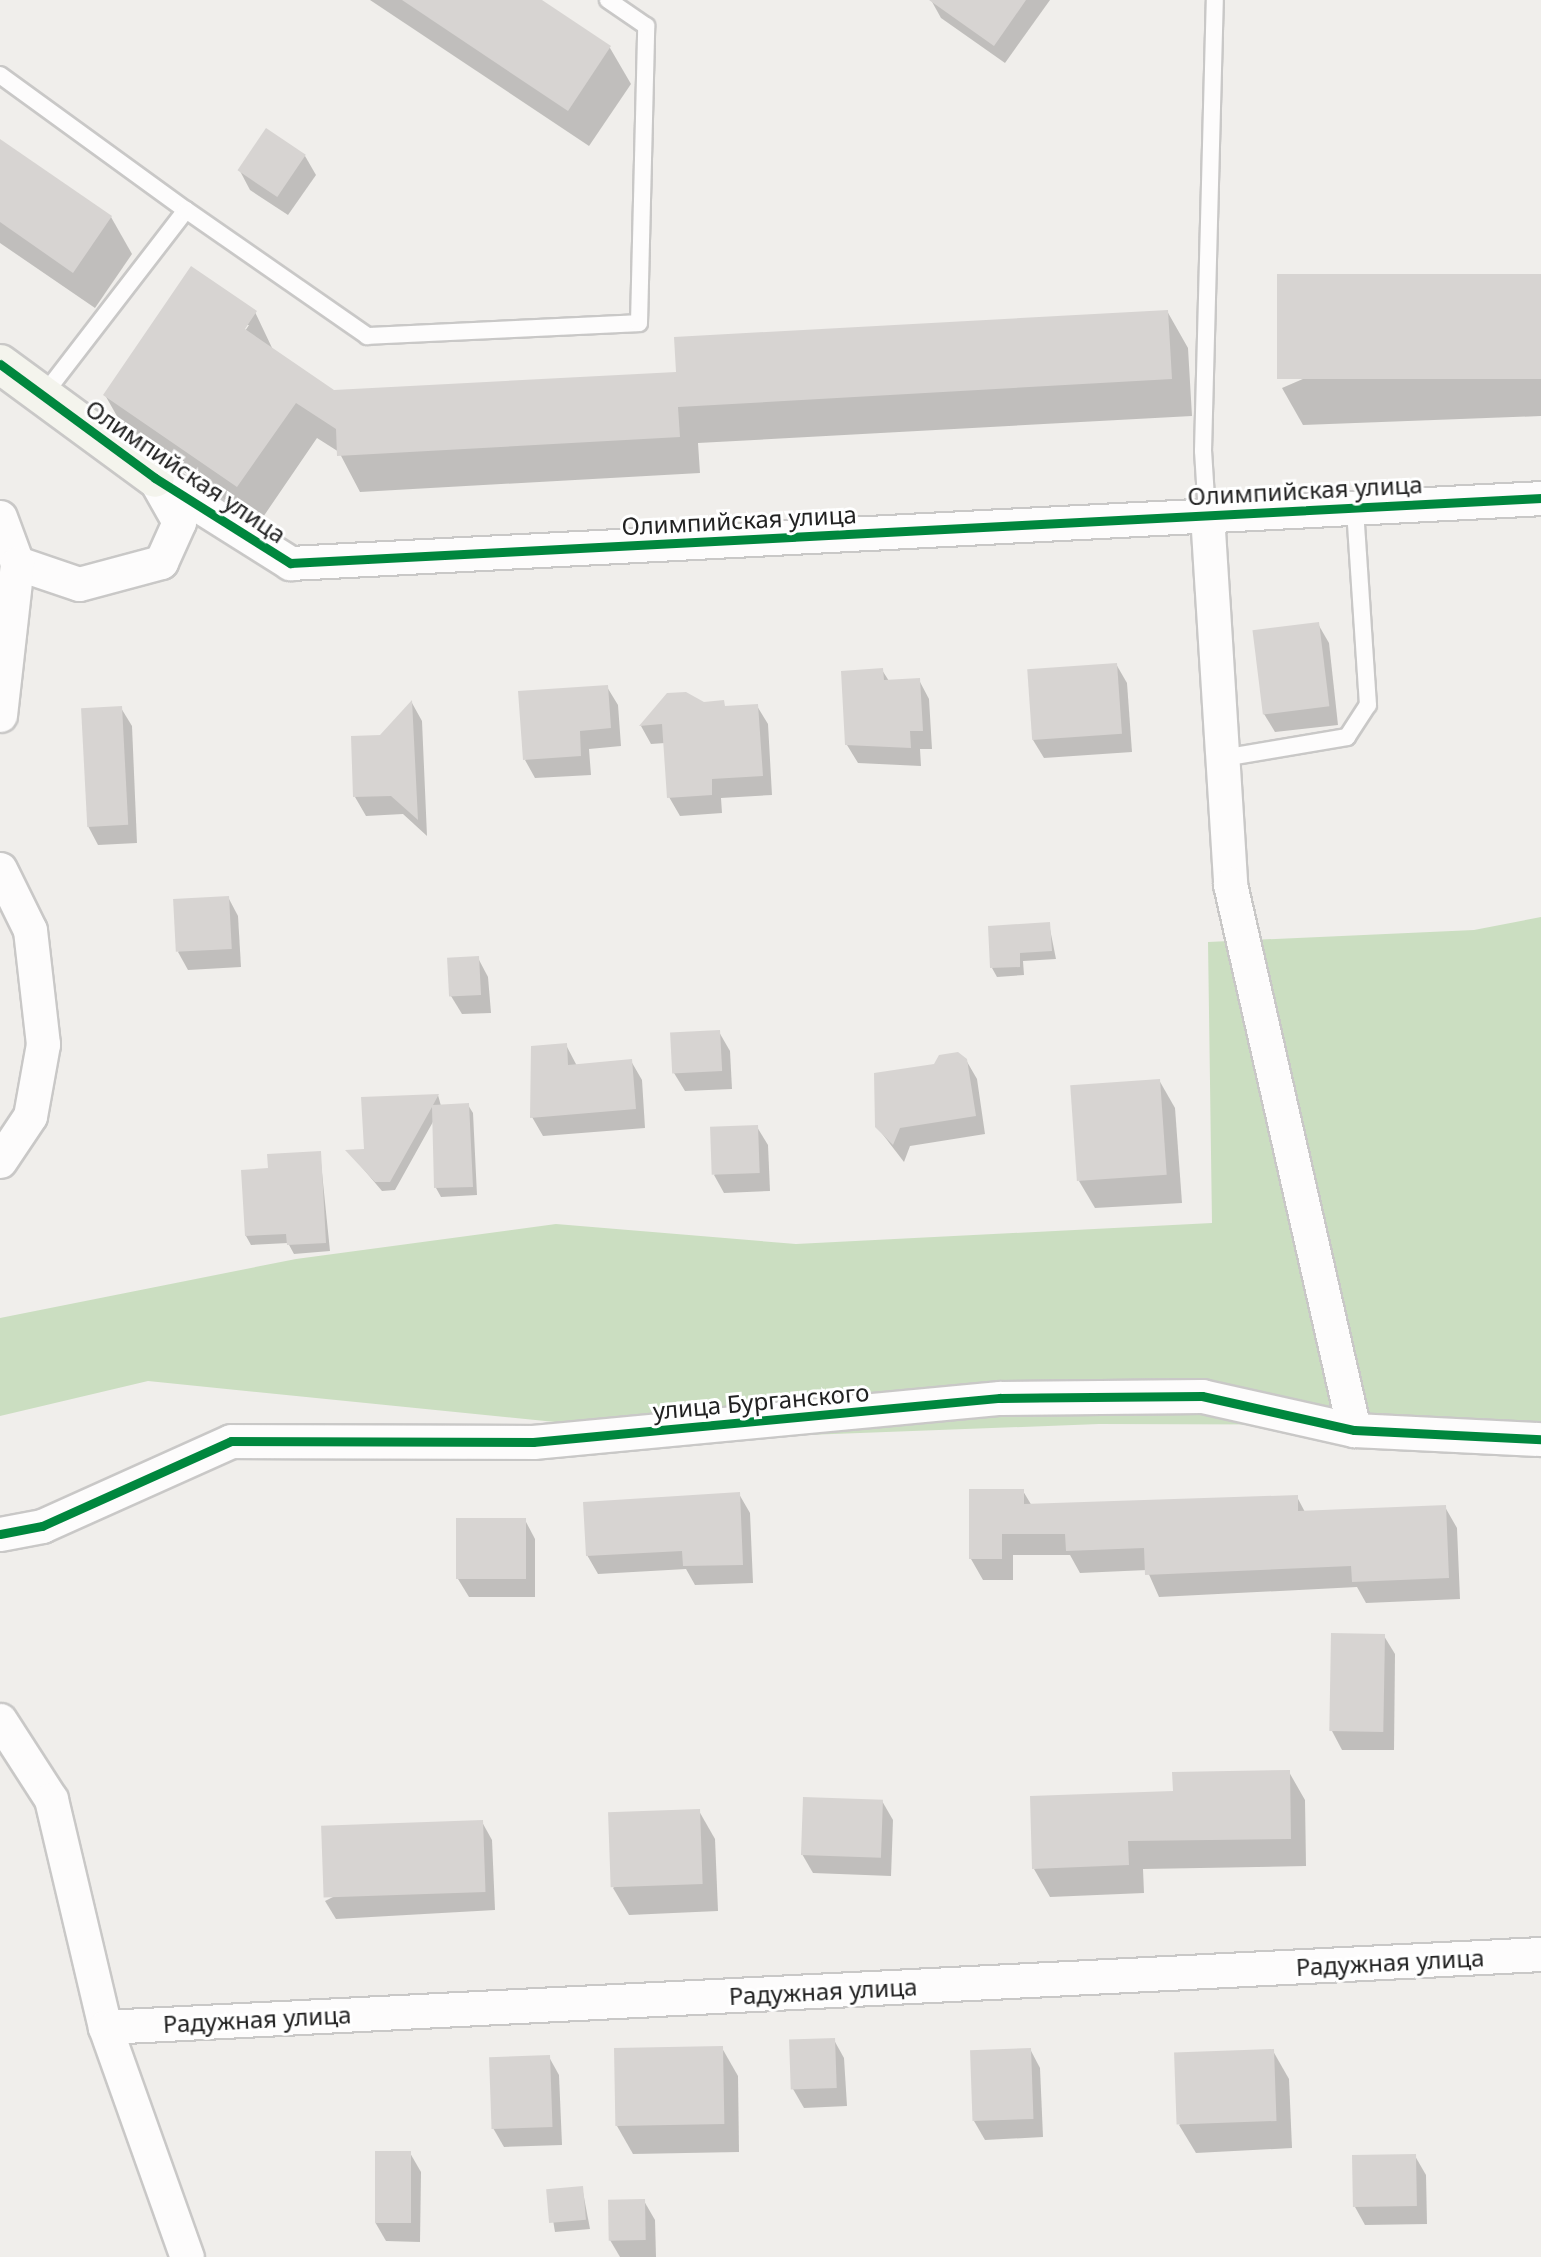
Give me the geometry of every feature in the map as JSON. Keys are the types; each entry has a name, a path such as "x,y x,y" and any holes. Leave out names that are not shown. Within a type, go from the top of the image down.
{"street":[{"name":"Олимпийская улица","path":"0,364 155,478 290,563 1541,498"},
{"name":"Олимпийская улица","path":"17,563 79,584 161,562 179,522 155,478"},
{"path":"1207,514 1230,884 1354,1430"},
{"path":"0,517 17,563 0,715"},
{"path":"0,869 30,930 44,1044 30,1116 0,1161"},
{"name":"улица Бурганского","path":"0,1535 42,1525 231,1441 533,1442 1000,1398 1202,1396 1354,1430 1541,1439"},
{"path":"0,1720 51,1799 105,2026 187,2257"},
{"name":"Радужная улица","path":"105,2026 1541,1954"}],"lane":[{"path":"0,75 186,210 367,335 639,323 646,26 608,0"},
{"path":"1207,514 1203,451 1215,0"},
{"path":"43,396 186,210"},
{"path":"1223,758 1347,737 1368,705 1355,507"}],"green space":[{"path":"1541,917 1541,1425 1099,1424 807,1435 575,1424 148,1381 0,1416 0,1318 296,1259 556,1224 796,1244 1212,1223 1208,942 1474,930"}],"building":[{"path":"402,0 542,0 611,46 568,111"},
{"path":"929,0 1026,0 994,46"},
{"path":"266,128 306,155 277,197 237,170"},
{"path":"0,139 112,216 73,273 0,222"},
{"path":"191,266 257,311 245,329 334,390 676,372 674,337 1168,310 1172,379 678,407 680,437 337,456 336,429 296,403 237,487 103,395"},
{"path":"1277,274 1541,274 1541,379 1277,379"},
{"path":"1319,622 1329,706 1263,715 1252,630"},
{"path":"1117,663 1122,734 1032,740 1027,669"},
{"path":"883,668 884,680 920,678 923,731 910,731 911,748 845,745 841,671"},
{"path":"608,685 611,728 580,731 581,756 523,760 518,691"},
{"path":"686,692 704,702 724,700 725,706 758,704 763,776 712,779 712,795 667,798 662,724 639,726 667,693"},
{"path":"412,700 418,820 391,796 353,797 351,736 380,735"},
{"path":"122,706 128,825 87,827 81,708"},
{"path":"229,896 232,949 176,952 173,899"},
{"path":"1050,922 1052,951 1020,953 1020,967 990,968 988,926"},
{"path":"479,956 481,995 449,997 447,958"},
{"path":"720,1030 722,1071 672,1074 670,1033"},
{"path":"567,1043 568,1065 632,1059 636,1109 530,1118 531,1046"},
{"path":"958,1052 967,1059 976,1116 900,1128 893,1145 875,1127 874,1073 934,1064 939,1055"},
{"path":"1160,1079 1167,1175 1077,1181 1070,1085"},
{"path":"439,1094 433,1105 469,1103 473,1187 434,1188 432,1107 390,1182 375,1182 345,1150 364,1149 361,1097"},
{"path":"758,1125 760,1173 712,1175 710,1127"},
{"path":"321,1151 326,1243 287,1245 286,1234 245,1236 241,1170 268,1168 267,1154"},
{"path":"969,1489 1024,1489 1024,1504 1298,1495 1298,1511 1446,1505 1449,1578 1352,1582 1351,1566 1145,1575 1144,1548 1066,1551 1065,1534 1002,1534 1002,1559 969,1559"},
{"path":"740,1492 743,1565 683,1566 682,1551 586,1556 583,1502"},
{"path":"456,1518 526,1518 526,1579 456,1579"},
{"path":"1331,1633 1385,1634 1383,1732 1329,1731"},
{"path":"1290,1770 1291,1839 1128,1841 1129,1865 1032,1869 1030,1796 1173,1791 1172,1772"},
{"path":"803,1797 883,1800 881,1858 801,1855"},
{"path":"700,1809 703,1884 611,1887 608,1812"},
{"path":"483,1820 486,1892 324,1898 321,1826"},
{"path":"835,2038 837,2088 791,2090 789,2040"},
{"path":"723,2046 724,2124 615,2126 614,2048"},
{"path":"1031,2048 1033,2119 973,2121 970,2050"},
{"path":"1274,2049 1277,2121 1177,2124 1174,2052"},
{"path":"550,2055 553,2127 492,2129 489,2057"},
{"path":"375,2151 411,2151 411,2223 375,2223"},
{"path":"1416,2154 1417,2206 1353,2207 1352,2155"},
{"path":"583,2186 586,2220 549,2223 546,2189"},
{"path":"645,2199 646,2240 609,2241 608,2200"}],"cycle path":[{"path":"0,364 155,478 290,563 1541,498"},
{"path":"0,1534 42,1526 231,1441 533,1442 1000,1398 1202,1396 1354,1430 1541,1439"}]}
